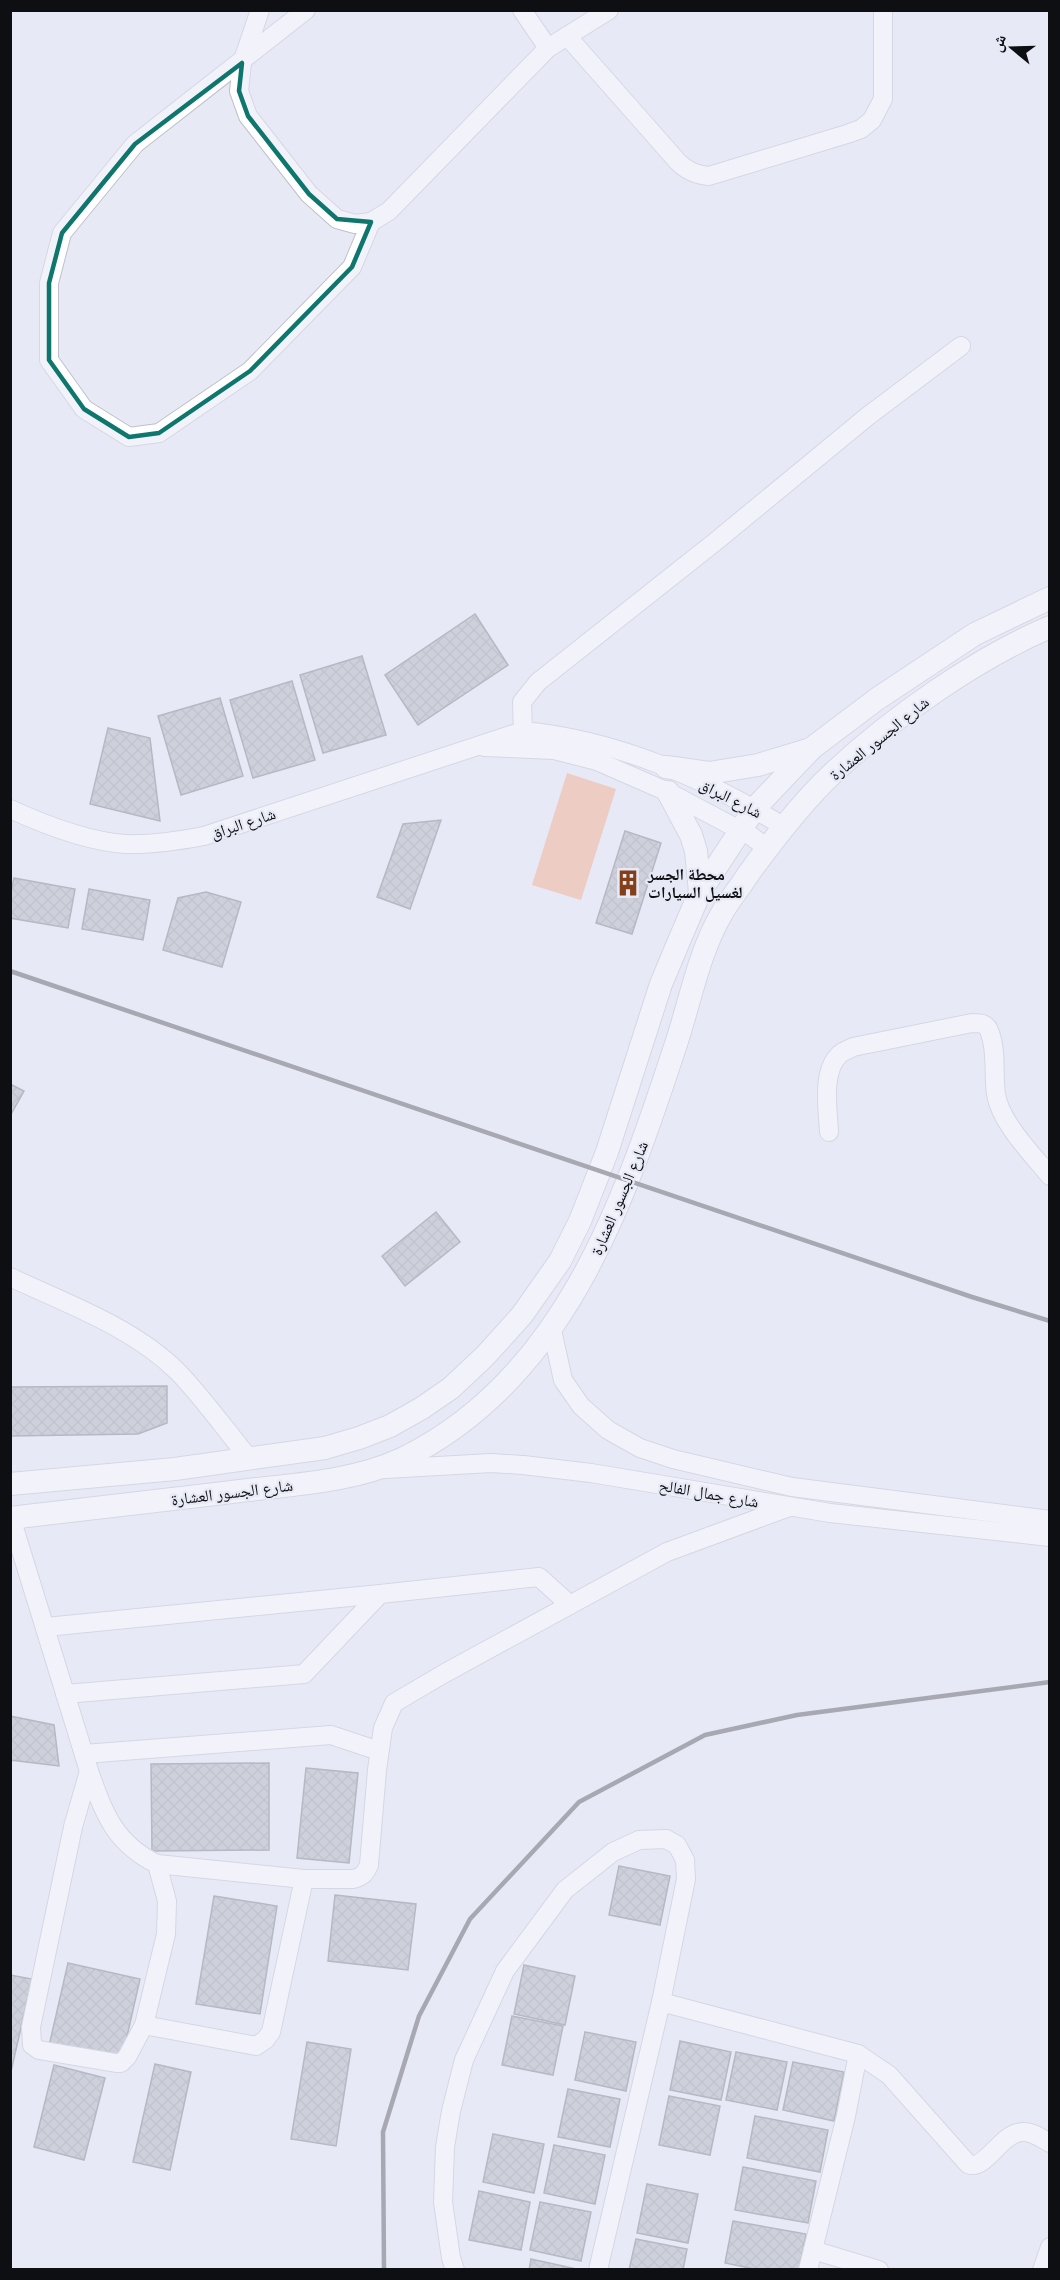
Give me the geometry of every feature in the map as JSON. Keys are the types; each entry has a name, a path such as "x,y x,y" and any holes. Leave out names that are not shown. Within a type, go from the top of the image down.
{"main road":[{"name":"شارع الجسور العشارة","path":"10,1484 175,1469 325,1448 390,1426 451,1388 485,1356 522,1315 560,1261 580,1221 607,1152 661,984 700,892 754,808 812,748 876,699 975,634 1050,598"},
{"name":"شارع الجسور العشارة","path":"11,1518 337,1479 399,1460 468,1418 508,1380 552,1330 596,1254 615,1214 641,1148 711,934 722,913 767,848 833,773 937,690 1018,641 1050,627"},
{"path":"666,767 709,773 758,765 812,748"},
{"path":"668,792 691,835 696,850 700,892"}],"street":[{"path":"260,10 242,63 239,92 248,116 309,194 337,219 355,224 371,222 389,211 548,48 609,10"},
{"path":"306,10 242,63 135,144 62,233 50,283 49,360 84,409 129,437 159,433 250,371 352,267 371,222"},
{"path":"522,10 548,48"},
{"path":"567,36 685,169 698,175 709,176 847,135 861,129 872,120 883,99 883,10"},
{"path":"523,730 522,702 538,682 715,542 868,416 961,346"},
{"path":"1024,609 1050,588"},
{"name":"شارع البراق","path":"11,810 79,835 123,844 164,843 204,836 523,730 586,740 666,767 754,808 784,827"},
{"name":"شارع البراق","path":"471,747 554,750 616,767 739,830 767,848"},
{"path":"829,1132 826,1088 829,1074 840,1054 864,1045 972,1023 983,1023 989,1028 992,1037 996,1096 1001,1108 1015,1133 1050,1176"},
{"path":"10,1277 116,1327 150,1349 178,1372 248,1457"},
{"name":"شارع جمال الفالح","path":"552,1330 562,1380 581,1406 608,1430 640,1448 673,1459 792,1487 1050,1520"},
{"name":"شارع جمال الفالح","path":"368,1470 491,1463 523,1465 661,1484 789,1507 912,1523 1050,1537"},
{"path":"11,1518 86,1762 104,1811 122,1840 141,1857 157,1864 304,1879 353,1879 366,1872 369,1865 382,1728 394,1703 445,1672 667,1552 789,1507"},
{"path":"46,1627 539,1577 569,1604"},
{"path":"65,1694 304,1674 380,1594"},
{"path":"86,1762 331,1735 379,1751"},
{"path":"86,1762 31,2027 32,2045 39,2050 121,2062 127,2057 144,2025 166,1934 167,1901 157,1864"},
{"path":"455,2270 451,2258 443,2202 445,2147 451,2111 464,2060 505,1971 565,1890 613,1852 639,1840 666,1839 677,1845 685,1860 686,1879 661,2002 598,2270"},
{"path":"144,2025 256,2046 265,2040 271,2031 304,1879"},
{"path":"661,2002 858,2054 889,2075 958,2155 972,2166 980,2165 1008,2137 1016,2133 1029,2132 1050,2143"},
{"path":"808,2270 846,2116 858,2054"},
{"path":"1042,2270 1050,2247"},
{"path":"813,2250 879,2270"}],"highlighted area":[{"path":"242,63 239,91 248,116 309,194 337,219 371,222 352,267 250,371 159,433 129,437 84,409 49,360 49,283 62,233 135,144"}],"shaded area":[{"path":"567,773 616,789 581,900 532,885"}],"building":[{"path":"475,614 508,665 418,725 385,675"},
{"path":"362,656 386,735 323,753 300,675"},
{"path":"292,681 315,760 253,778 230,700"},
{"path":"220,698 243,776 181,795 158,716"},
{"path":"108,728 150,738 160,821 90,804"},
{"path":"441,820 410,909 377,897 403,824"},
{"name":"محطة الجسر لغسيل السيارات","path":"625,831 661,843 632,934 596,923"},
{"path":"14,878 75,889 68,928 10,918 10,896"},
{"path":"89,889 150,900 143,940 82,929"},
{"path":"206,892 241,902 222,967 163,950 178,898"},
{"path":"10,1084 24,1091 10,1116"},
{"path":"436,1212 460,1242 405,1286 382,1256"},
{"path":"167,1386 167,1423 138,1434 10,1436 10,1387"},
{"path":"10,1716 54,1725 59,1766 10,1760"},
{"path":"269,1763 269,1850 152,1851 151,1764"},
{"path":"306,1768 358,1773 349,1863 297,1858"},
{"path":"619,1866 670,1876 660,1925 609,1915"},
{"path":"335,1895 416,1904 408,1970 328,1961"},
{"path":"214,1896 277,1906 260,2014 196,2004"},
{"path":"68,1963 140,1979 121,2063 49,2046"},
{"path":"524,1965 575,1976 565,2025 514,2014"},
{"path":"10,1975 32,1979 10,2076"},
{"path":"512,2016 563,2026 553,2075 502,2065"},
{"path":"585,2032 636,2042 626,2091 575,2080"},
{"path":"680,2041 731,2052 721,2100 670,2090"},
{"path":"307,2042 351,2049 336,2146 291,2139"},
{"path":"736,2052 787,2062 777,2110 726,2100"},
{"path":"793,2062 844,2072 834,2121 783,2110"},
{"path":"155,2064 191,2072 170,2170 133,2162"},
{"path":"54,2065 105,2078 84,2160 34,2147"},
{"path":"568,2089 620,2099 610,2147 558,2137"},
{"path":"669,2096 720,2106 710,2155 659,2145"},
{"path":"755,2116 828,2130 820,2172 747,2158"},
{"path":"493,2134 544,2144 534,2193 483,2182"},
{"path":"554,2145 605,2155 595,2204 544,2193"},
{"path":"743,2167 816,2181 808,2223 735,2210"},
{"path":"647,2184 698,2194 688,2243 637,2233"},
{"path":"479,2191 530,2202 521,2250 469,2240"},
{"path":"540,2202 591,2212 581,2261 530,2250"},
{"path":"733,2221 806,2234 799,2270 759,2270 725,2263"},
{"path":"636,2239 687,2249 683,2270 629,2270"},
{"path":"531,2259 581,2270 529,2270"}],"railway":[{"path":"10,971 972,1297 1050,1321"},
{"path":"384,2270 383,2132 419,2016 470,1919 579,1802 705,1735 797,1715 1050,1682"}],"place":[{"name":"محطة الجسر لغسيل السيارات","path":"628,883"}]}
